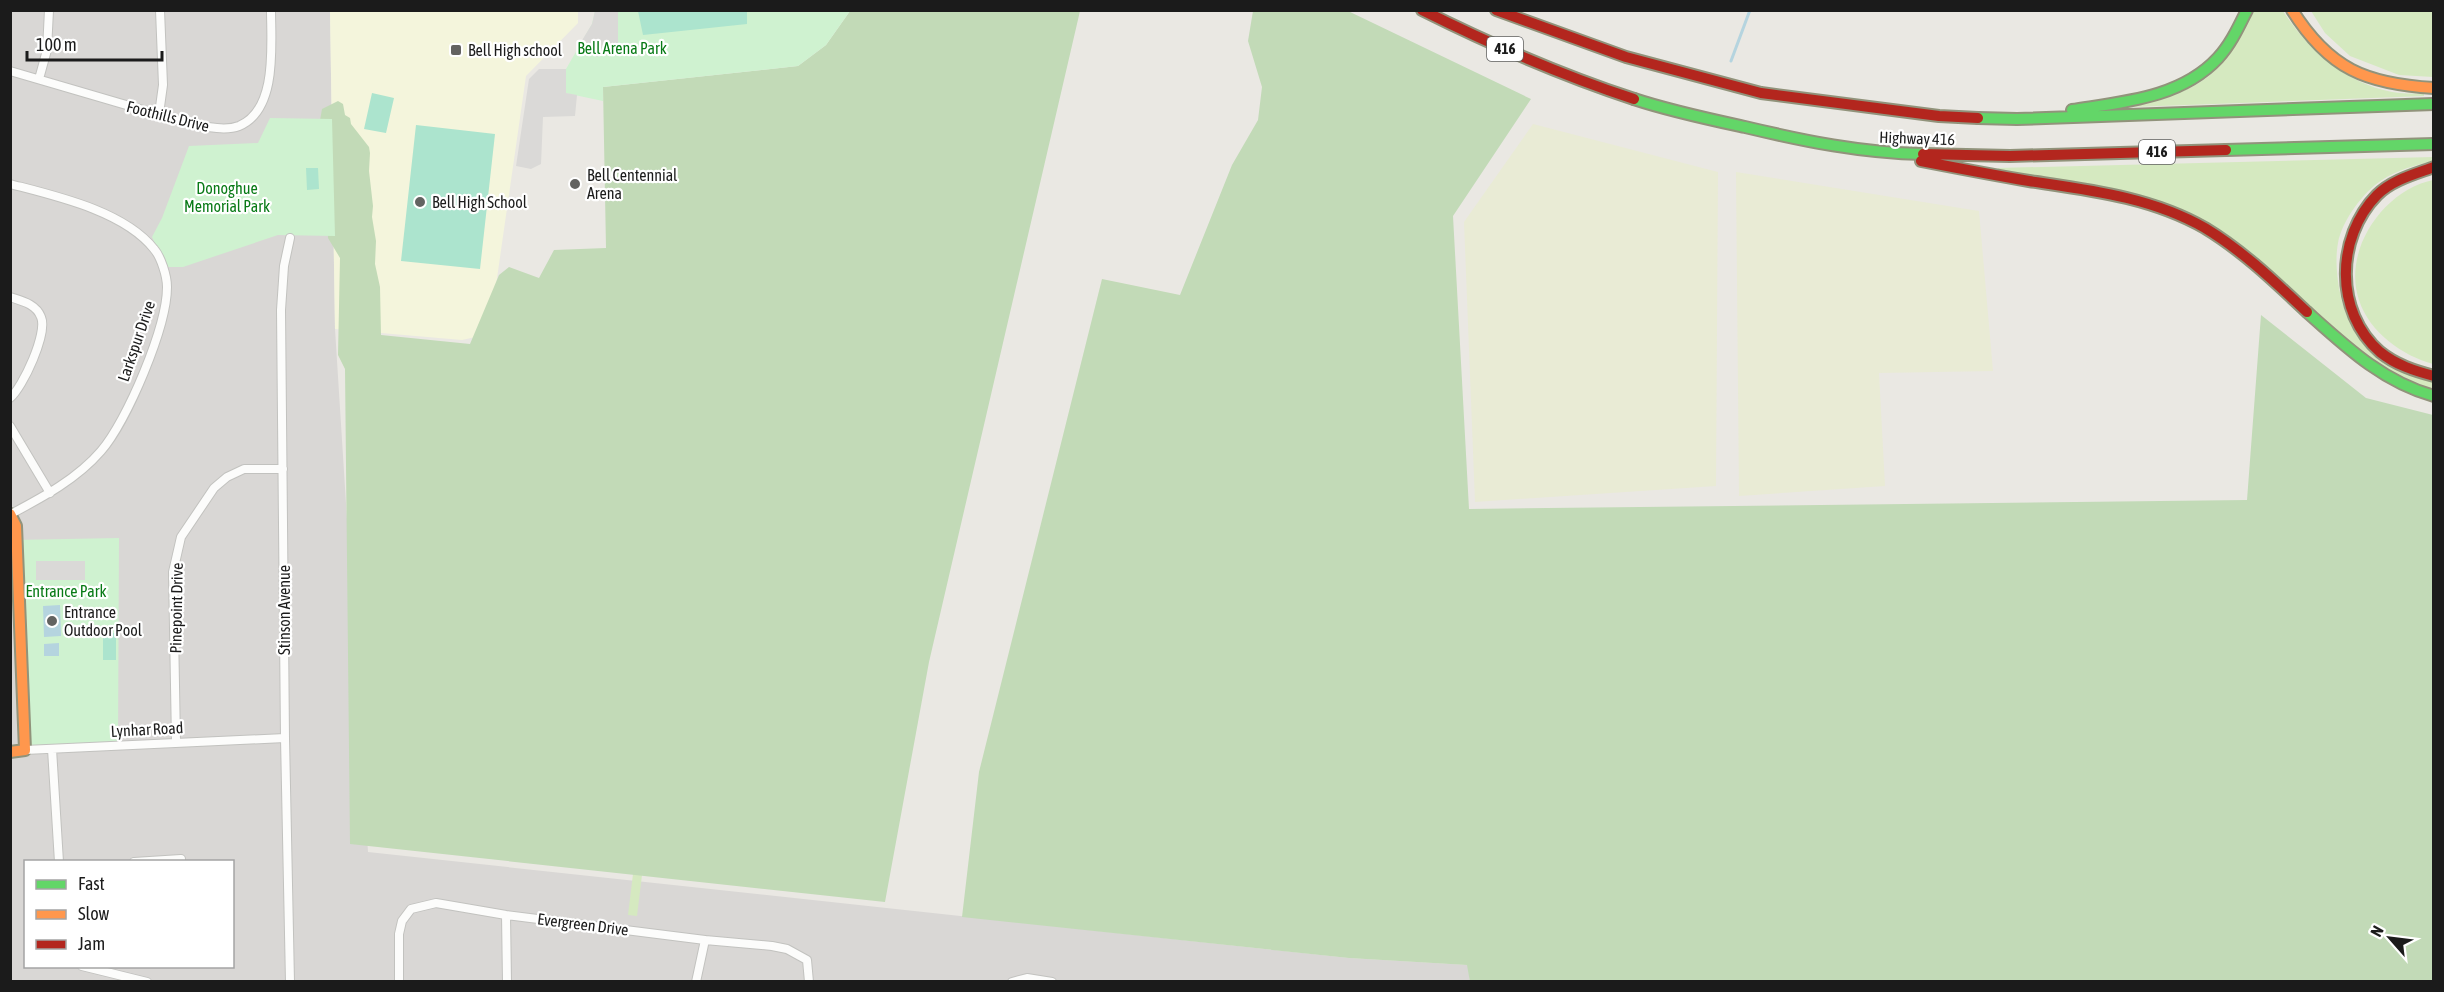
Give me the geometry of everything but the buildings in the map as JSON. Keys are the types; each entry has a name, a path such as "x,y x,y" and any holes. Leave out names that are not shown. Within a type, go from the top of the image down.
{"main road":[{"name":"Highway 416","path":"1422,10 1470,34 1589,84 1665,109 1802,141 1881,153 2010,156 2433,144"},
{"name":"Highway 416","path":"1496,10 1626,57 1761,93 1939,116 2017,119 2433,104"},
{"path":"2017,119 2162,94 2205,70 2230,41 2247,10"},
{"path":"2292,10 2322,51 2342,65 2377,82 2405,87 2433,88"},
{"path":"1881,153 1993,175 2117,194 2166,210 2202,227 2232,247 2374,371 2403,388 2433,396"},
{"path":"2433,167 2392,184 2368,205 2352,233 2345,256 2344,279 2354,314 2375,345 2389,359 2422,374 2433,376"},
{"path":"11,514 16,526 26,750"},
{"name":"Lynhar Road","path":"10,753 26,750"}],"street":[{"path":"39,79 47,50 50,10"},
{"path":"159,114 163,85 160,10"},
{"name":"Foothills Drive","path":"10,71 198,126 226,129 249,120 262,104 271,69 271,10"},
{"name":"Larkspur Drive","path":"10,184 99,211 132,228 157,252 168,285 157,336 127,410 101,451 50,493 11,514"},
{"name":"Stinson Avenue","path":"290,238 284,266 281,310 290,981"},
{"path":"10,297 27,302 37,309 42,318 42,333 28,369 10,398"},
{"path":"10,426 50,493"},
{"name":"Pinepoint Drive","path":"176,741 173,572 181,537 214,488 227,477 244,469 282,469"},
{"name":"Lynhar Road","path":"26,750 176,741 285,738"},
{"path":"52,749 59,860"},
{"path":"158,860 181,859"},
{"name":"Evergreen Drive","path":"399,981 399,934 402,921 411,909 436,903 506,915 787,949 807,960 809,981"},
{"path":"506,915 507,981"},
{"path":"696,981 705,940"},
{"path":"90,968 147,981"},
{"path":"1012,981 1027,978 1052,981"}],"shaded area":[{"path":"10,11 330,11 335,329 368,852 1349,958 1468,965 1470,981 11,981"},
{"name":"Bell High School","path":"330,11 578,11 578,23 526,76 489,334 462,340 335,329"},
{"path":"595,11 618,11 618,44 597,57 581,42 592,24"},
{"path":"850,11 1080,11 929,662 885,902 350,844 345,369 338,355 340,258 328,238 327,208 314,155 322,109 338,101 343,104 345,115 350,118 351,124 369,147 372,217 376,241 375,264 380,287 381,335 470,344 499,275 509,267 539,278 554,250 606,248 603,87 798,66 826,45"},
{"path":"1253,11 1348,11 1531,99 1453,216 1469,509 2247,500 2261,315 2366,398 2433,415 2433,981 1470,982 1467,965 1349,958 962,917 979,772 1102,279 1180,295 1232,165 1258,120 1262,87 1248,41"},
{"path":"539,69 566,69 566,93 577,95 575,116 543,117 541,164 531,169 516,166 529,79"},
{"path":"1533,124 1718,172 1716,486 1475,502 1464,222"},
{"path":"1736,172 1979,211 1993,371 1879,373 1885,486 1739,496"},
{"path":"36,561 85,561 85,580 36,580"}],"green space":[{"path":"2253,10 2283,11 2304,39 2343,73 2375,88 2400,93 2424,94 2424,96 2134,107 2135,104 2178,93 2209,76 2232,50"},
{"name":"Bell Arena Park","path":"595,11 850,11 826,45 798,66 603,87 603,101 565,93 566,69 592,24"},
{"path":"638,11 747,11 747,24 643,35"},
{"path":"2311,11 2433,11 2433,77 2399,75 2350,56 2325,33"},
{"path":"372,93 394,98 386,133 364,129"},
{"name":"Donoghue Memorial Park","path":"270,118 332,119 335,236 278,235 183,267 166,267 152,237 162,218 189,146 258,143"},
{"path":"416,125 495,134 480,269 401,261"},
{"path":"2433,157 2433,161 2388,176 2361,199 2340,234 2337,266 2343,304 2358,336 2433,380 2433,390 2385,372 2179,209 1997,171 1998,168"},
{"path":"306,168 318,168 319,189 307,190"},
{"path":"2434,180 2433,364 2399,349 2379,332 2364,312 2355,281 2356,262 2371,225 2398,196 2415,186"},
{"name":"Entrance Park","path":"119,538 118,742 21,746 13,540"},
{"path":"103,633 116,633 116,660 103,660"},
{"path":"633,874 642,875 637,916 628,915"}],"water":[{"name":"Entrance Outdoor Pool","path":"60,605 61,636 44,637 43,606"},
{"path":"59,643 59,656 44,656 44,644"}],"waterway":[{"path":"1731,61 1750,10"}],"traffic: fast":[{"path":"2072,110 2131,101 2187,82 2223,53 2247,10"},
{"path":"1634,99 1689,114 1811,141 1855,149 1923,154"},
{"path":"1978,118 2017,119 2434,104"},
{"path":"2226,150 2434,144"},
{"path":"2307,312 2366,362 2398,382 2434,396"}],"traffic: slow":[{"path":"2292,10 2320,47 2351,70 2388,82 2434,88"},
{"path":"10,514 16,526 25,750 10,752"}],"traffic: jam":[{"path":"1422,10 1526,58 1634,99"},
{"path":"1496,10 1626,57 1761,93 1939,116 1978,118"},
{"path":"1923,154 2010,156 2226,150"},
{"path":"1921,161 2119,196 2184,217 2205,228 2258,267 2307,312"},
{"path":"2434,167 2397,181 2377,195 2363,212 2348,253 2346,274 2348,296 2354,316 2365,335 2380,352 2393,361 2434,376"}],"place":[{"name":"Bell High school","path":"456,50"},
{"name":"Bell Centennial Arena","path":"575,184"},
{"name":"Bell High School","path":"420,202"},
{"name":"Entrance Outdoor Pool","path":"52,621"}]}
